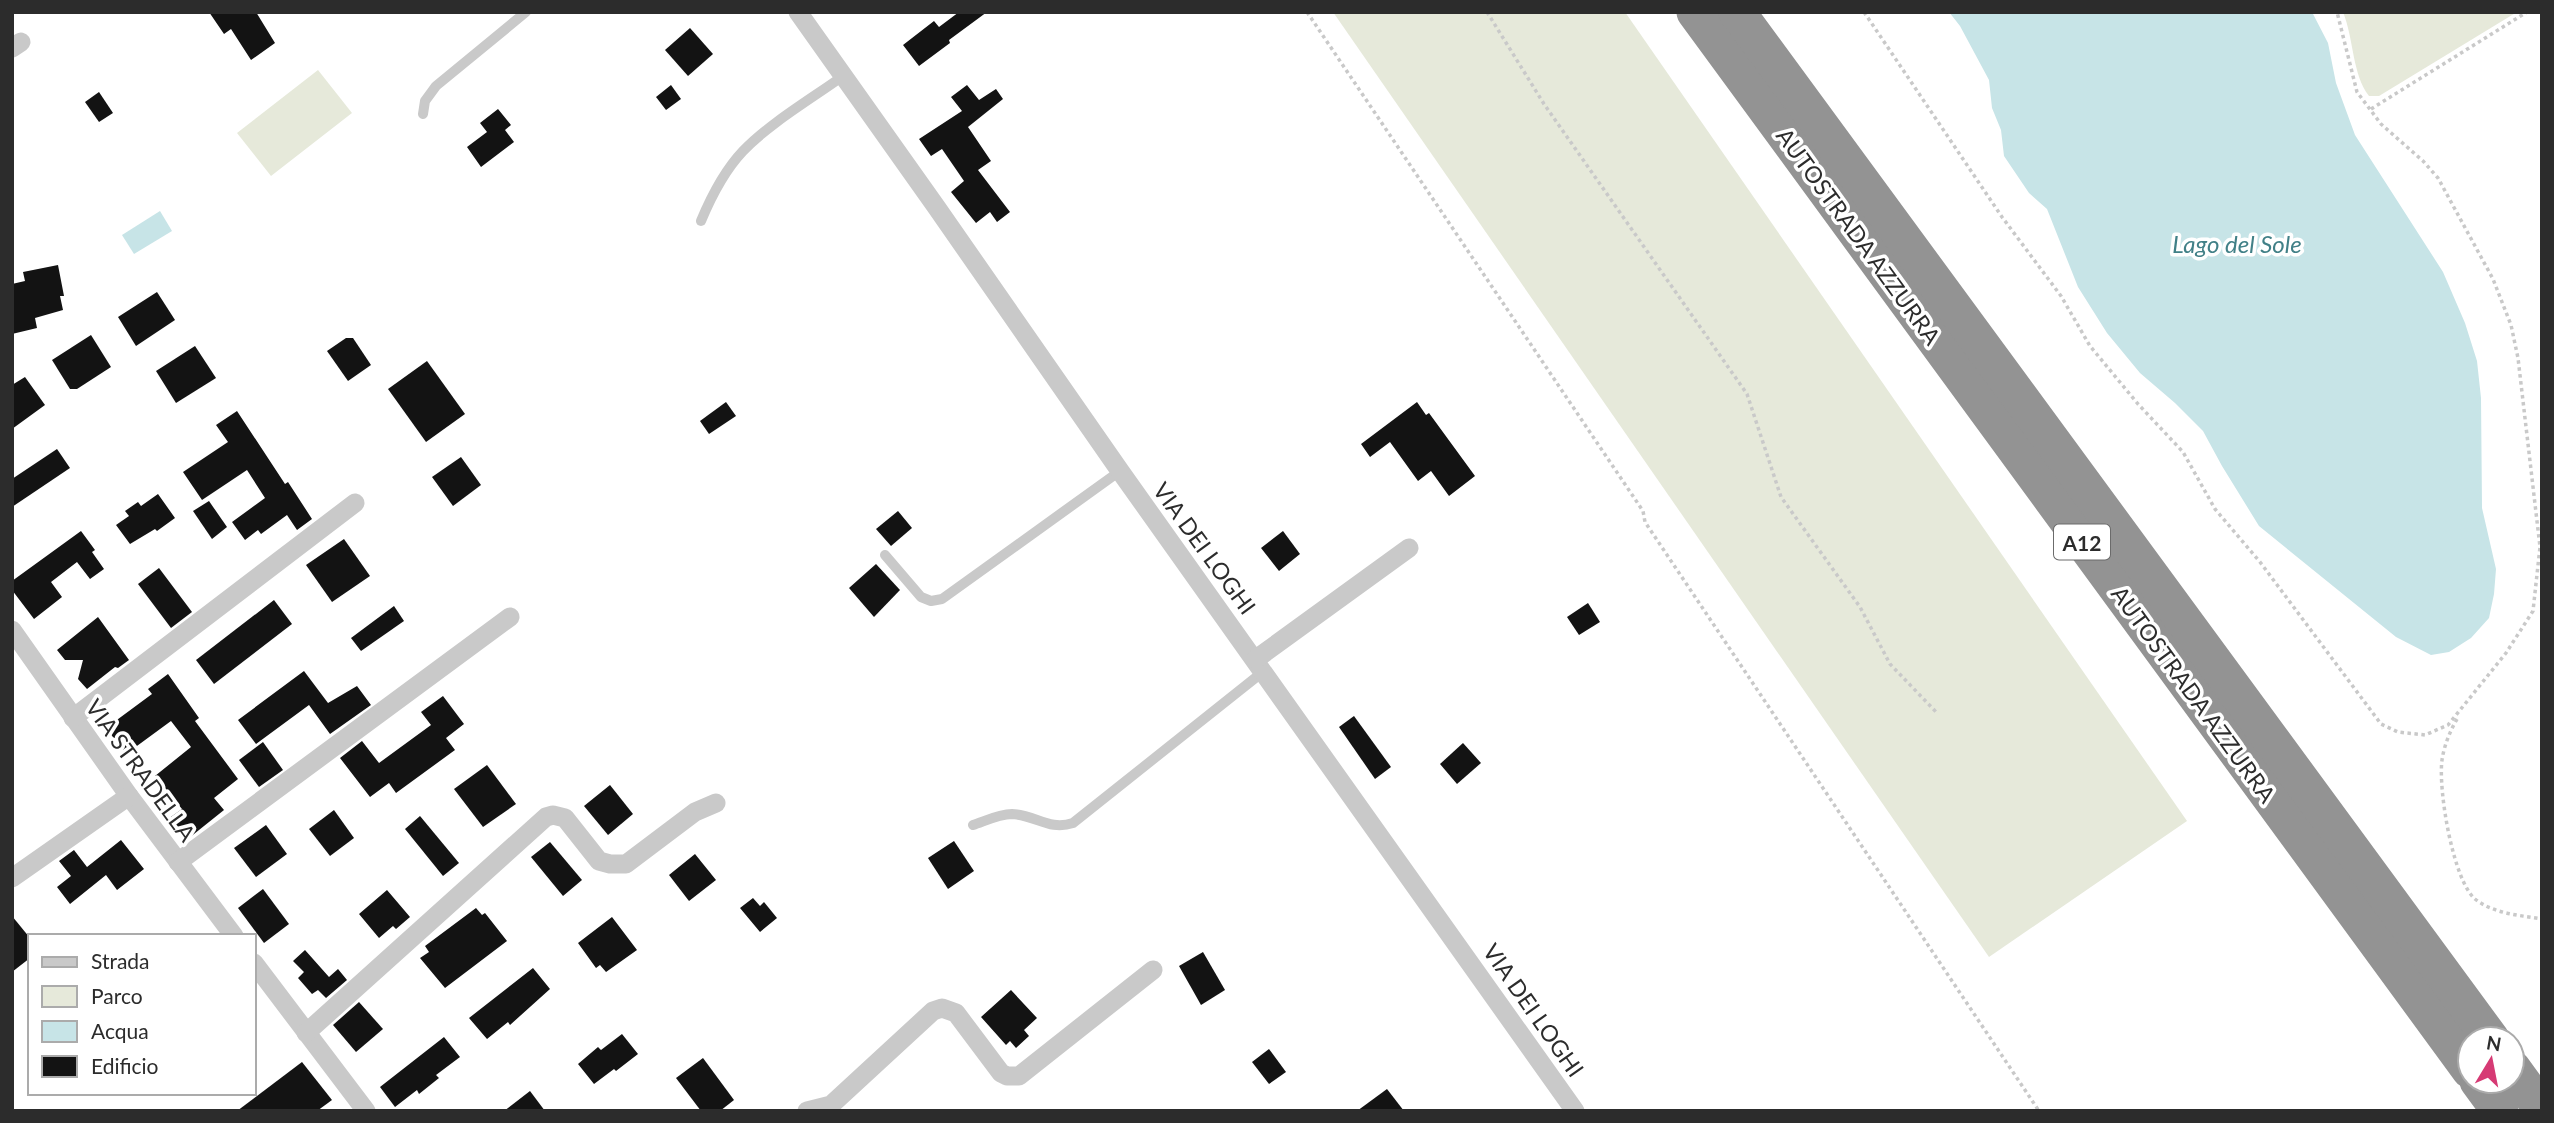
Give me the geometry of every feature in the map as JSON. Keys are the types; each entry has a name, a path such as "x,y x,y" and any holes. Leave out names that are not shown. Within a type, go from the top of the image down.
{"highway":[{"name":"AUTOSTRADA AZZURRA","path":"1695,12 2456,1051"},
{"name":"AUTOSTRADA AZZURRA","path":"1737,12 2481,1025"},
{"path":"2526,1087 2542,1109"},
{"path":"2488,1095 2500,1111"}],"street":[{"name":"VIA DEI LOGHI","path":"798,12 1119,471 1260,665 1575,1111"},
{"path":"73,718 355,503"},
{"path":"1260,665 1409,548"},
{"path":"178,862 510,618"},
{"name":"VIA STRADELLA","path":"12,630 129,796 232,934"},
{"path":"12,878 129,796"},
{"path":"306,1033 546,817 553,815 565,818 599,861 626,864 695,812 716,803"},
{"path":"256,966 366,1111"},
{"path":"807,1111 831,1105 933,1011 942,1008 956,1013 1001,1073 1019,1076 1153,970"}],"lane":[{"path":"423,114 425,102 436,86 526,12"},
{"path":"701,221 710,198 742,153 843,76"},
{"path":"885,555 921,597 931,601 942,598 1119,471"},
{"path":"973,825 1012,814 1061,828 1073,823 1260,665"}],"path":[{"path":"1307,12 1643,511 1645,522 1652,533 2039,1111"},
{"path":"1487,12 1544,104 1747,394 1781,497 1860,607 1890,664 1938,714"},
{"path":"1864,12 2002,217 2061,296 2090,345 2138,404 2183,452 2216,509 2260,562 2381,724 2398,732 2425,735 2448,725 2462,710 2506,653 2533,611 2540,547 2518,358 2511,325 2493,279 2455,208 2430,170 2381,124 2357,92 2337,12"},
{"path":"2371,109 2528,12"},
{"path":"2462,710 2450,732 2442,759 2444,810 2460,877 2466,890 2484,906 2498,912 2542,919"}],"green space":[{"path":"1333,12 1625,12 2187,821 1989,957"},
{"path":"2343,12 2517,12 2379,96 2369,96 2359,77"},
{"path":"318,70 352,113 271,176 237,133"}],"water":[{"name":"Lago del Sole","path":"1949,12 2312,12 2328,43 2336,83 2355,135 2443,272 2465,323 2477,361 2481,398 2482,508 2496,569 2489,618 2471,638 2449,652 2431,655 2396,637 2259,526 2203,431 2140,373 2107,333 2078,287 2047,209 2029,193 2004,156 2001,130 1992,108 1989,80 1960,26"},
{"path":"160,211 172,231 134,254 122,235"}],"building":[{"path":"209,12 256,12 275,43 251,60 231,29 224,34"},
{"path":"959,12 987,12 919,66 903,45 934,21 939,27"},
{"path":"690,28 713,54 688,76 665,50"},
{"path":"671,85 681,99 666,110 656,97"},
{"path":"967,85 979,100 996,89 1003,99 968,127 991,161 978,170 1010,212 997,222 990,212 976,223 951,192 964,181 942,149 931,156 919,139 962,111 951,97"},
{"path":"99,92 113,113 99,122 85,102"},
{"path":"498,109 511,125 505,130 514,142 481,167 467,147 487,132 480,123"},
{"path":"58,265 64,296 60,296 63,310 35,318 37,328 12,334 12,284 25,281 23,272"},
{"path":"157,292 175,320 136,346 118,317"},
{"path":"91,335 111,367 77,389 70,389 52,360"},
{"path":"346,338 353,338 371,365 348,381 327,351"},
{"path":"195,346 216,378 176,403 156,371"},
{"path":"427,361 465,414 426,442 388,389"},
{"path":"25,377 45,405 12,429 12,385"},
{"path":"726,402 736,416 709,434 700,421"},
{"path":"1417,402 1426,415 1429,413 1475,476 1449,496 1431,471 1418,481 1390,442 1370,457 1361,444"},
{"path":"237,411 285,484 288,482 312,519 297,530 287,515 261,534 258,530 245,540 232,522 265,498 247,470 202,500 183,472 228,442 216,425"},
{"path":"57,449 70,468 12,507 12,479"},
{"path":"461,457 481,485 453,506 432,477"},
{"path":"158,494 175,518 157,531 155,529 130,544 116,525 129,516 125,511 138,502 141,506"},
{"path":"209,501 227,527 212,539 193,511"},
{"path":"898,511 912,528 891,546 876,529"},
{"path":"81,531 95,550 92,552 104,569 90,579 77,562 51,582 62,597 34,619 12,590 12,581"},
{"path":"1283,531 1300,554 1279,571 1261,548"},
{"path":"344,539 370,576 332,602 306,565"},
{"path":"876,564 900,590 874,617 849,588"},
{"path":"159,568 192,612 171,628 138,584"},
{"path":"274,600 292,624 214,684 196,660"},
{"path":"1588,603 1600,622 1579,635 1567,617"},
{"path":"394,606 404,621 361,651 351,638"},
{"path":"98,617 129,660 118,668 115,667 87,689 78,679 83,660 65,660 57,650"},
{"path":"304,671 328,703 357,686 371,705 330,734 309,705 256,744 238,720"},
{"path":"168,674 199,718 195,721 238,779 214,798 224,810 184,842 168,819 182,809 155,776 191,747 171,721 126,754 106,728 152,694 148,689"},
{"path":"443,696 464,724 446,738 455,750 396,793 389,783 370,797 340,758 362,741 379,763 431,725 421,712"},
{"path":"1354,716 1391,767 1375,779 1339,727"},
{"path":"263,742 283,770 259,787 239,760"},
{"path":"1463,743 1481,763 1457,784 1440,764"},
{"path":"487,765 516,804 483,827 454,789"},
{"path":"610,785 633,814 608,835 584,806"},
{"path":"334,810 354,838 330,856 309,829"},
{"path":"420,816 459,863 443,876 405,829"},
{"path":"266,825 287,854 256,877 234,848"},
{"path":"121,840 144,869 117,890 106,875 70,904 57,887 71,876 59,861 74,850 87,867"},
{"path":"954,841 974,871 948,889 928,858"},
{"path":"550,842 582,880 563,896 531,857"},
{"path":"695,854 716,880 689,901 669,875"},
{"path":"263,889 289,924 264,943 238,908"},
{"path":"387,890 410,917 379,938 359,914"},
{"path":"753,898 760,906 764,902 777,918 760,932 740,908"},
{"path":"476,908 482,915 485,913 507,941 445,988 420,958 429,952 425,946"},
{"path":"12,916 28,936 28,960 12,972"},
{"path":"612,917 637,950 606,972 600,965 596,968 578,943"},
{"path":"305,950 329,977 338,969 347,980 326,998 318,990 312,994 298,978 304,972 293,961"},
{"path":"1203,952 1225,990 1201,1005 1179,966"},
{"path":"533,968 550,989 510,1025 508,1022 487,1039 469,1018"},
{"path":"1011,990 1037,1018 1024,1030 1029,1036 1016,1048 1010,1041 1006,1045 981,1017"},
{"path":"359,1002 383,1029 356,1052 333,1025"},
{"path":"622,1034 638,1054 594,1084 578,1064 598,1047 601,1050"},
{"path":"444,1037 460,1057 436,1075 439,1078 419,1094 417,1090 395,1107 380,1087"},
{"path":"1269,1049 1286,1072 1269,1084 1252,1062"},
{"path":"703,1058 734,1100 720,1111 701,1111 676,1078"},
{"path":"302,1062 332,1100 317,1111 237,1111"},
{"path":"1387,1089 1404,1111 1357,1111"},
{"path":"530,1091 545,1111 504,1111"}]}
